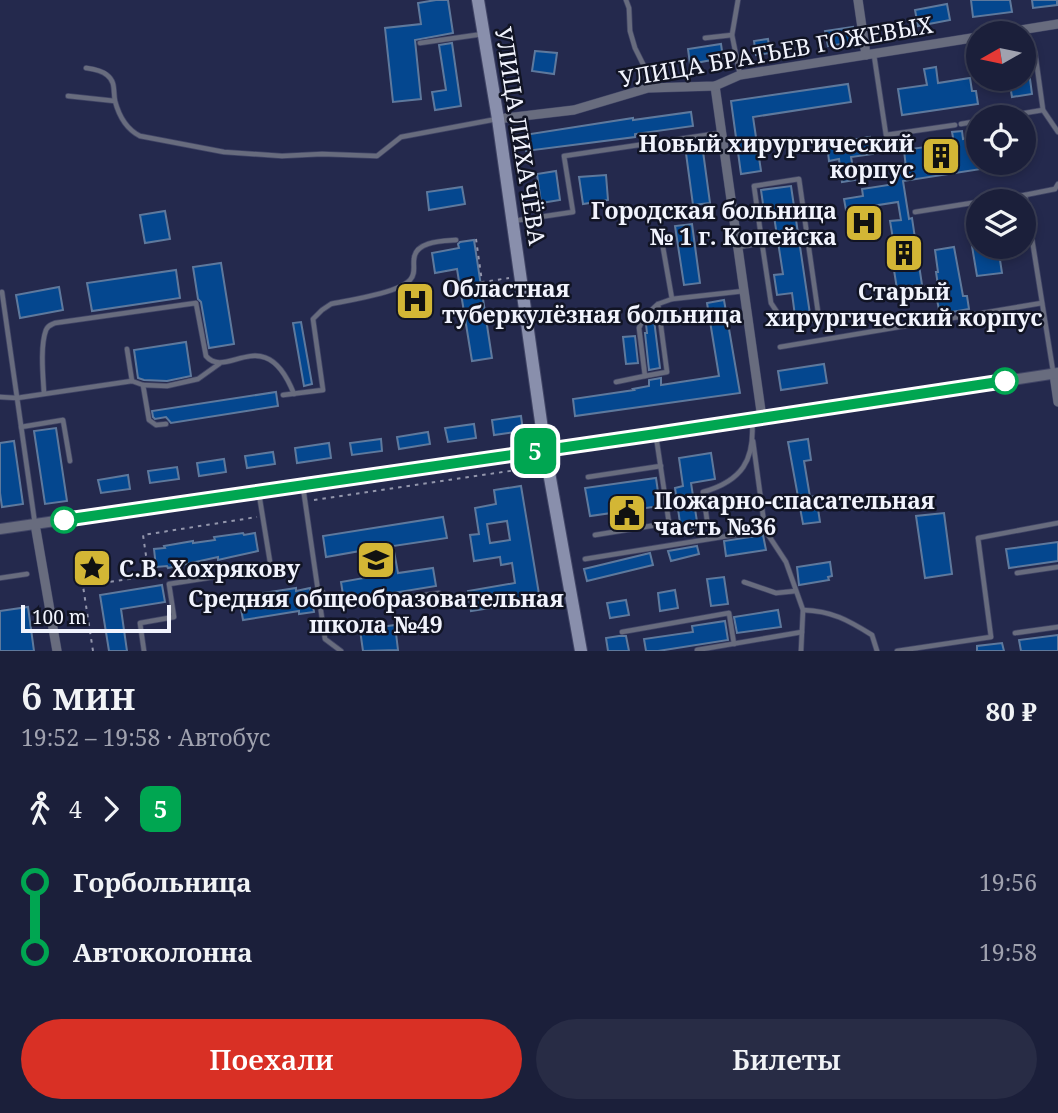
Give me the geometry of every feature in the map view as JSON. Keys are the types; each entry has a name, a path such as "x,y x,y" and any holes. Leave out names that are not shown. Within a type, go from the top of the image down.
{"main road":[{"name":"УЛИЦА ЛИХАЧЁВА","path":"478,0 498,119 545,450 580,651"}],"street":[{"path":"859,0 870,55"},
{"path":"1036,28 1058,24"},
{"name":"УЛИЦА БРАТЬЕВ ГОЖЕВЫХ","path":"498,119 574,110 648,88 715,86 740,75 966,39"},
{"path":"715,86 745,290 757,419"},
{"path":"0,529 1056,374 1058,402"},
{"path":"35,524 57,651"}],"lane":[{"path":"625,0 629,8 630,31 644,66 648,88"},
{"path":"738,0 732,35 740,75"},
{"path":"420,43 484,33"},
{"path":"705,38 732,35"},
{"path":"870,55 886,135 966,123"},
{"path":"1036,58 1044,110 1058,132"},
{"path":"86,68 106,73 113,81 115,101 124,124 140,136 224,152 282,156 377,156 401,137 498,119"},
{"path":"68,96 115,101"},
{"path":"1036,111 1044,110"},
{"path":"513,221 573,212 564,156 721,133"},
{"path":"799,179 820,319 785,324 771,303 762,243 754,186 799,179"},
{"path":"1036,193 1055,189 1058,184"},
{"path":"915,212 966,204"},
{"path":"661,236 672,299"},
{"path":"283,396 323,390 313,319 322,310 331,304 396,288 410,281 413,277 414,256 420,248 434,241 456,240"},
{"path":"739,247 762,243"},
{"path":"1035,259 1056,374"},
{"path":"645,376 639,328 645,317 658,304 672,299 745,290"},
{"path":"2,292 35,524"},
{"path":"44,393 42,359 47,329 55,323 196,303 205,356 219,364"},
{"path":"780,347 1042,303"},
{"path":"616,382 667,372 658,304"},
{"path":"127,349 132,381"},
{"path":"0,397 17,398 132,381 143,385 167,386 198,379 219,364 243,357 262,356 275,362 287,377 294,394"},
{"path":"143,385 149,419 156,425 166,424"},
{"path":"707,520 703,492 717,488 734,478 748,460 757,419"},
{"path":"21,426 63,420 70,461"},
{"path":"595,534 669,523 656,434"},
{"path":"753,441 765,530 786,562 803,610 801,651"},
{"path":"588,477 661,466"},
{"path":"303,486 326,639 341,651"},
{"path":"144,651 139,623 174,617 169,584 271,568 259,492"},
{"path":"897,651 991,637 978,538 1058,523"},
{"path":"585,559 765,530"},
{"path":"1017,573 1058,567"},
{"path":"0,578 27,574"},
{"path":"744,582 776,593 796,591"},
{"path":"318,587 339,607 439,593"},
{"path":"803,610 822,611 844,618 872,635 877,651"},
{"path":"622,632 729,613 734,644"},
{"path":"1015,633 1058,627"},
{"path":"697,650 802,632"}],"path":[{"path":"476,239 482,282 521,276"},
{"path":"305,501 548,466"},
{"path":"93,651 83,586 149,576 143,535 263,516"}],"building":[{"path":"448,0 453,33 415,40 421,99 393,102 385,28 421,24 418,3"},
{"path":"971,0 1010,0 1012,12 973,17"},
{"path":"1032,0 1057,0 1057,5 1033,8"},
{"path":"947,4 950,20 918,26 915,10"},
{"path":"853,27 855,42 828,46 825,31"},
{"path":"768,39 770,53 756,55 754,41"},
{"path":"452,43 461,106 435,110 432,92 446,90 439,45"},
{"path":"721,44 723,58 690,64 688,49"},
{"path":"535,51 557,53 554,74 532,71"},
{"path":"936,67 938,83 966,79 966,91 976,91 978,104 902,115 898,89 927,85 924,69"},
{"path":"848,84 851,102 753,117 761,171 741,174 731,101"},
{"path":"1011,91 1032,91 1032,94 1012,97"},
{"path":"691,112 693,126 635,134 635,137 526,151 524,135"},
{"path":"962,131 963,139 966,138 966,171 903,181 909,219 912,218 922,285 897,289 890,245 894,245 890,221 901,220 898,202 846,210 844,199 863,196 862,189 895,184 893,170 906,168 904,150 954,143 952,132"},
{"path":"870,137 873,154 851,157 855,180 842,182 839,159 829,161 827,144"},
{"path":"702,144 710,203 693,205 685,146"},
{"path":"556,171 560,200 541,203 537,174"},
{"path":"606,175 608,200 583,204 579,177"},
{"path":"791,186 810,314 795,316 792,293 777,295 774,275 783,274 773,210 764,211 761,190"},
{"path":"462,187 465,204 429,210 427,192"},
{"path":"165,211 170,239 145,243 140,215"},
{"path":"692,224 700,283 684,285 675,226"},
{"path":"474,240 492,358 472,361 457,269 435,273 432,253 459,248 460,242"},
{"name":"Старый хирургический корпус","path":"954,247 963,296 967,296 969,309 940,314 935,250"},
{"path":"974,259 1000,259 1002,273 977,276"},
{"path":"221,263 234,344 209,348 193,267"},
{"path":"176,270 180,298 92,311 87,283"},
{"path":"59,287 63,310 20,318 16,295"},
{"path":"724,300 740,393 575,416 573,399 634,390 649,386 649,380 661,378 661,385 719,376 707,303"},
{"path":"648,320 654,320 660,368 649,370 645,333"},
{"path":"301,322 312,384 304,386 293,323"},
{"path":"635,336 638,363 626,364 623,337"},
{"path":"186,342 191,376 167,381 138,378 134,350"},
{"path":"824,364 827,383 781,390 778,371"},
{"path":"276,392 278,406 171,423 166,417 153,417 152,411"},
{"path":"521,416 523,431 494,435 492,420"},
{"path":"474,424 476,438 448,442 445,428"},
{"path":"56,428 67,501 45,504 34,431"},
{"path":"428,432 430,444 399,449 397,437"},
{"path":"381,439 382,451 352,455 350,443"},
{"path":"808,439 811,460 804,461 810,497 816,496 820,522 803,524 788,442"},
{"path":"14,441 23,504 2,507 0,443"},
{"path":"329,443 331,458 297,463 295,448"},
{"path":"273,452 275,464 247,468 245,456"},
{"path":"711,453 715,479 691,483 698,528 681,530 675,488 683,486 679,458"},
{"path":"224,459 226,472 199,476 197,463"},
{"path":"177,467 179,479 150,483 148,471"},
{"path":"128,475 130,489 101,493 98,480"},
{"path":"656,478 660,506 590,516 585,488"},
{"path":"521,486 540,600 471,611 468,591 515,583 512,563 501,565 500,557 474,561 470,535 479,534 475,508 496,504 494,490","holes":["507,521 510,540 490,543 487,524"]},
{"path":"944,513 952,574 925,578 916,516"},
{"path":"443,517 447,538 393,546 398,573 433,568 436,586 344,601 341,582 381,575 377,548 326,557 323,536"},
{"path":"255,533 258,551 168,568 156,567 154,549"},
{"path":"763,535 766,550 726,556 724,541"},
{"path":"1058,542 1058,561 1009,568 1006,549"},
{"path":"697,546 699,554 671,561 668,551"},
{"path":"650,553 653,565 587,581 584,569"},
{"path":"830,562 832,576 828,577 829,580 799,585 797,567"},
{"path":"724,577 728,604 711,606 707,579"},
{"path":"162,585 165,602 121,609 127,651 109,651 100,595"},
{"path":"296,588 296,591 310,588 314,612 299,614 299,611 243,620 239,597"},
{"path":"675,590 678,608 660,611 658,593"},
{"path":"626,600 629,615 610,618 607,603"},
{"path":"28,607 34,651 0,651 0,611"},
{"path":"778,610 781,627 737,633 734,617"},
{"path":"725,621 728,640 646,651 644,639 693,632 692,626"},
{"path":"395,625 398,650 363,651 360,630"},
{"path":"1058,635 1058,651 1021,651 1019,640"},
{"path":"626,636 629,651 608,651 606,638"},
{"path":"1002,643 1004,651 977,651 977,646"}],"bus line":[{"name":"5","path":"64,520 1005,381"}],"place":[{"name":"Новый хирургический корпус","path":"941,156"},
{"name":"Городская больница № 1 г. Копейска","path":"864,223"},
{"name":"Старый хирургический корпус","path":"904,253"},
{"name":"Областная туберкулёзная больница","path":"415,301"},
{"name":"Пожарно-спасательная часть №36","path":"627,513"},
{"name":"Средняя общеобразовательная школа №49","path":"376,560"},
{"name":"С.В. Хохрякову","path":"92,568"}]}
